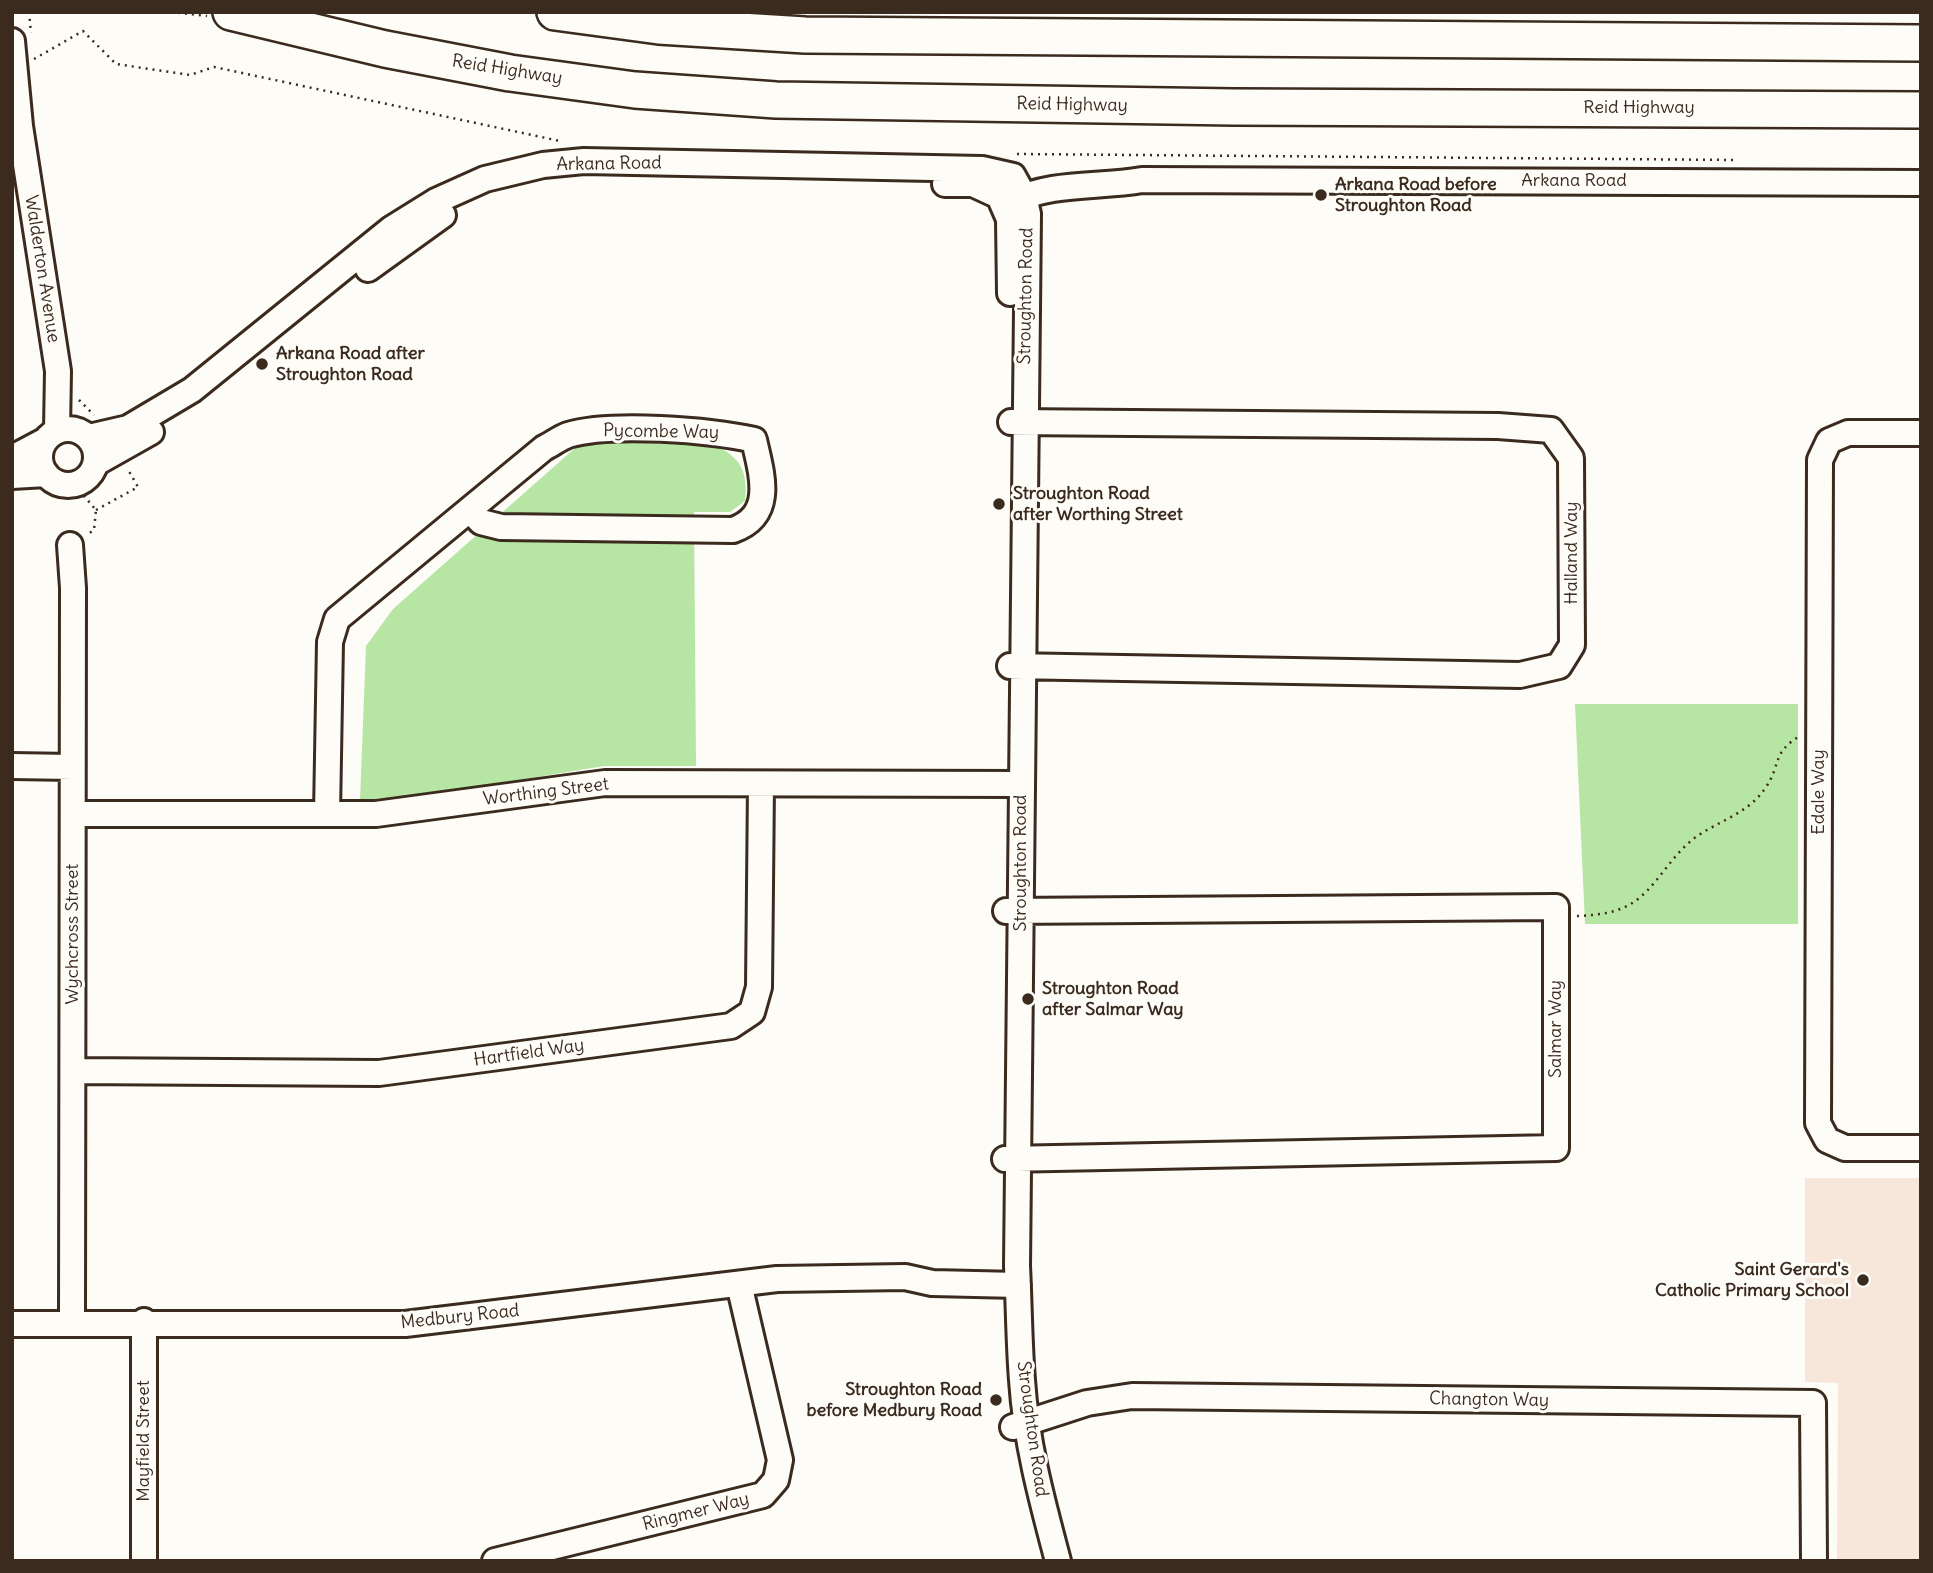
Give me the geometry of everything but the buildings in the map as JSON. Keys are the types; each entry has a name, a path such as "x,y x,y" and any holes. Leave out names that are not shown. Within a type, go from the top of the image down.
{"highway":[{"name":"Reid Highway","path":"231,12 373,46 510,73 635,90 776,100 1100,106 1921,110"},
{"path":"555,12 659,26 805,35 1921,43"}],"street":[{"name":"Walderton Avenue","path":"26,45 20,126 58,372 84,441 41,463 46,474"},
{"name":"Arkana Road","path":"84,441 139,423 192,390 411,215 459,190 495,176 543,165 584,161 982,169 1009,185"},
{"name":"Arkana Road","path":"12,458 172,421 401,243 458,206 482,196 561,178 1009,185 1054,175 1123,173 1142,180 1921,183"},
{"name":"Stroughton Road","path":"1009,185 1017,422 1010,1277 1020,1425 1042,1561"},
{"name":"Halland Way","path":"1016,666 1520,676 1559,666 1572,645 1571,458 1551,430 1498,426 1017,422"},
{"name":"Pycombe Way","path":"327,814 330,642 337,619 544,448 567,436 592,431 713,430 754,440 762,475 760,510 751,523 733,530 502,527 481,522 470,510"},
{"name":"Edale Way","path":"1921,433 1848,433 1829,441 1820,460 1818,1123 1827,1140 1846,1148 1921,1148"},
{"path":"12,475 46,474 58,483 80,482 87,477 84,441"},
{"name":"Wychcross Street","path":"70,545 73,588 72,1323"},
{"path":"12,766 72,767"},
{"name":"Worthing Street","path":"73,814 376,814 605,783 1013,784"},
{"name":"Hartfield Way","path":"73,1071 379,1073 731,1026 751,1012 759,987 761,785"},
{"path":"1014,911 1556,908 1556,917"},
{"name":"Salmar Way","path":"1012,1159 1556,1148 1556,917"},
{"name":"Medbury Road","path":"12,1324 144,1321 405,1324 777,1279 905,1277 932,1283 1010,1277"},
{"name":"Ringmer Way","path":"495,1561 763,1495 776,1480 780,1460 739,1284"},
{"name":"Mayfield Street","path":"144,1321 144,1561"},
{"name":"Changton Way","path":"1020,1425 1087,1403 1132,1396 1813,1404 1814,1561"},
{"name":"Stroughton Road","path":"1020,1425 1058,1561"}],"path":[{"path":"29,12 26,45 34,59 83,31 116,64 190,75 214,67 565,142"},
{"path":"1009,185 1740,160"},
{"path":"77,398 96,416 84,441 138,487 96,510"},
{"path":"70,545 94,530 96,510 84,496 80,482"},
{"path":"1556,917 1608,914 1637,900 1694,838 1747,807 1766,788 1777,756 1787,743 1802,735 1819,735"}],"shaded area":[{"name":"Saint Gerard's Catholic Primary School","path":"1805,1178 1921,1178 1921,1561 1837,1561 1838,1383 1805,1382"}],"green space":[{"path":"583,441 717,446 732,456 742,468 745,501 730,512 694,512 696,766 604,766 393,801 360,801 366,646 393,609"},
{"path":"1575,704 1798,704 1798,924 1585,924"}],"place":[{"name":"Arkana Road before Stroughton Road","path":"1321,195"},
{"name":"Arkana Road after Stroughton Road","path":"262,364"},
{"name":"Stroughton Road after Worthing Street","path":"999,504"},
{"name":"Stroughton Road after Salmar Way","path":"1028,999"},
{"name":"Saint Gerard's Catholic Primary School","path":"1863,1280"},
{"name":"Stroughton Road before Medbury Road","path":"996,1400"}]}
